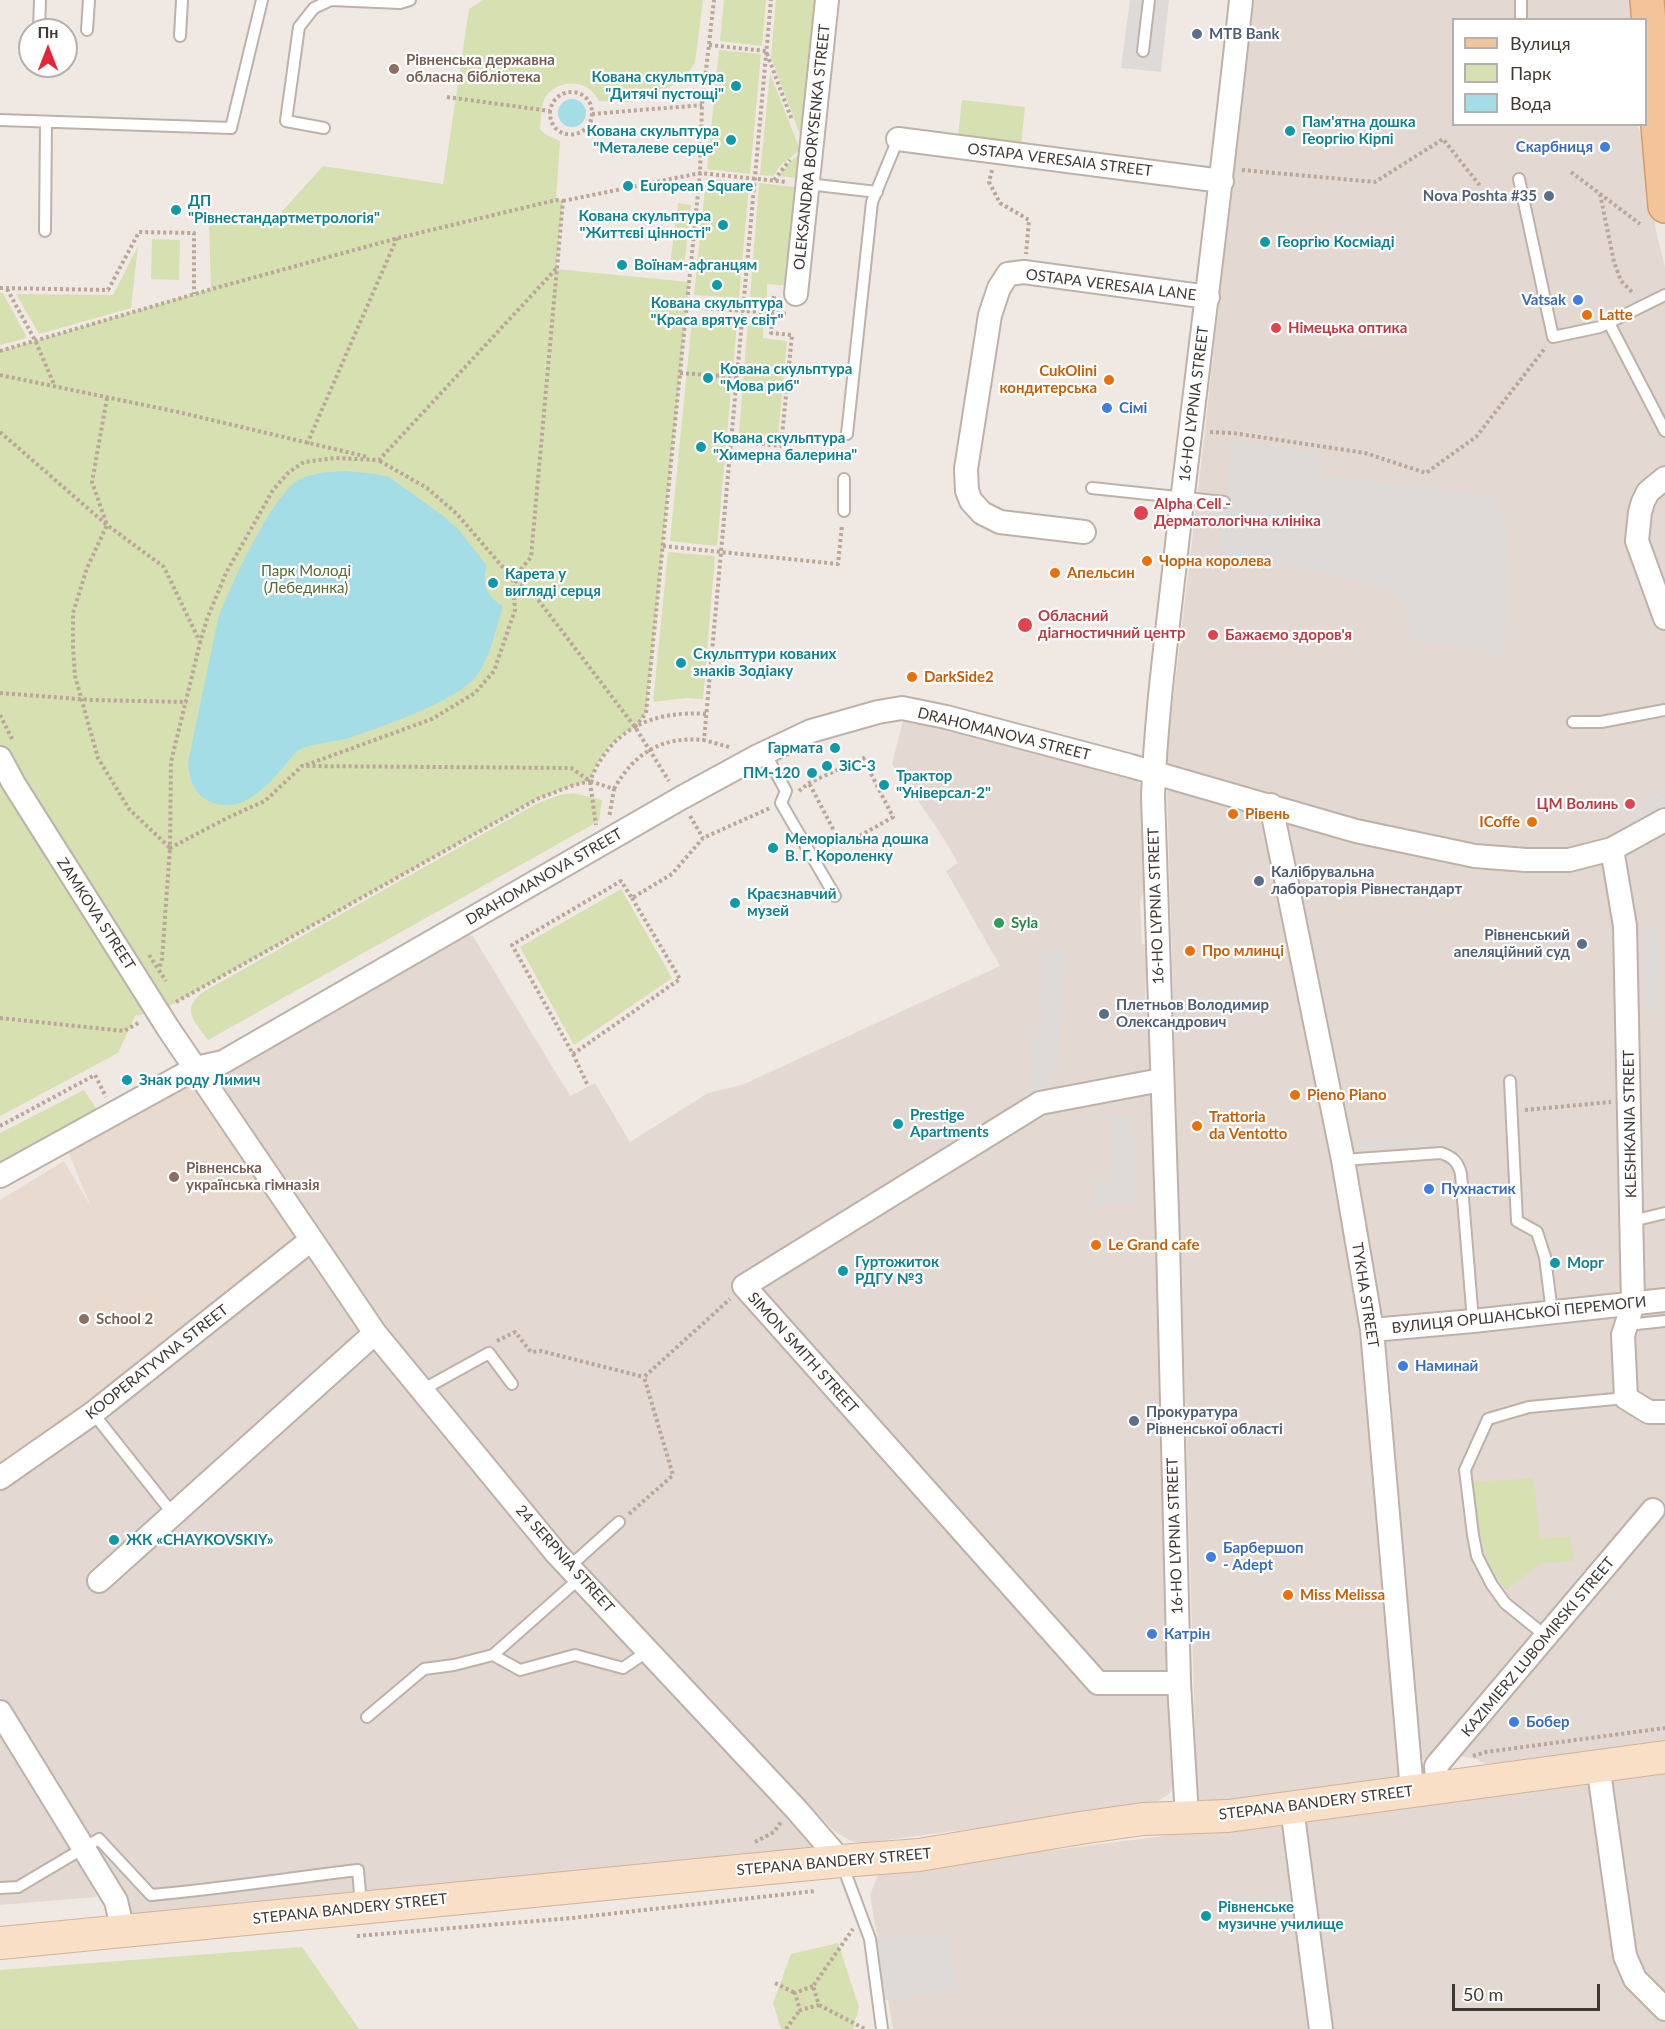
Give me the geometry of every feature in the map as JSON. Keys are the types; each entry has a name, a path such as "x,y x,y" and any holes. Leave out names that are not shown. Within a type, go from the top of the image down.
{"main road":[{"path":"1647,0 1652,215"},
{"name":"STEPANA BANDERY STREET","path":"0,1943 919,1855 1143,1819 1228,1816 1292,1808 1429,1781 1598,1765 1665,1756"}],"street":[{"name":"OLEKSANDRA BORYSENKA STREET","path":"796,294 827,0"},
{"name":"16-HO LYPNIA STREET","path":"1186,1817 1179,1683 1153,796 1183,496 1242,0"},
{"name":"OSTAPA VERESAIA STREET","path":"898,139 1222,181"},
{"name":"OSTAPA VERESAIA LANE","path":"1084,532 1000,522 982,513 971,501 967,491 966,469 990,315 999,288 1008,274 1024,272 1208,297"},
{"path":"1665,478 1648,492 1643,502 1637,540 1665,618"},
{"name":"DRAHOMANOVA STREET","path":"0,1176 196,1068 223,1062 681,798 762,755 812,731 878,712 902,708 946,717 1270,805 1356,831 1476,856 1526,860 1569,860 1612,849 1665,820"},
{"name":"ZAMKOVA STREET","path":"0,758 30,810 168,1028 311,1240"},
{"name":"TYKHA STREET","path":"1270,805 1343,1160 1372,1330 1429,1781"},
{"name":"KLESHKANIA STREET","path":"1612,849 1625,926 1632,1221 1630,1315 1623,1335 1626,1398"},
{"name":"SIMON SMITH STREET","path":"1161,1080 1040,1103 744,1287 1098,1683 1179,1683"},
{"name":"24 SERPNIA STREET","path":"311,1240 375,1333 575,1573 796,1809 841,1861"},
{"name":"KOOPERATYVNA STREET","path":"0,1478 93,1413 311,1240"},
{"name":"ВУЛИЦЯ ОРШАНСЬКОЇ ПЕРЕМОГИ","path":"1372,1330 1552,1313 1630,1315 1665,1300"},
{"path":"99,1581 375,1333"},
{"path":"1626,1398 1649,1412 1665,1412"},
{"name":"KAZIMIERZ LUBOMIRSKI STREET","path":"1429,1781 1653,1510"},
{"path":"0,1712 116,1901 123,1931"},
{"path":"1598,1765 1625,1956 1635,1979 1665,2009"},
{"path":"1292,1808 1321,2029"}],"lane":[{"path":"39,18 40,0"},
{"path":"87,30 88,0"},
{"path":"180,36 182,0"},
{"path":"0,120 231,128 262,0"},
{"path":"324,128 286,121 299,27 314,8 331,0 400,3 410,0"},
{"path":"1143,51 1149,0"},
{"path":"1521,0 1521,18"},
{"path":"45,231 46,122"},
{"path":"847,434 872,202 898,139"},
{"path":"1520,178 1553,337 1600,327 1665,295"},
{"path":"808,184 877,192"},
{"path":"1609,323 1665,431"},
{"path":"844,479 844,511"},
{"path":"1092,488 1224,502"},
{"path":"1573,722 1601,722 1665,710"},
{"path":"762,755 786,791 781,803 835,896"},
{"path":"1510,1081 1516,1221 1537,1232 1545,1257 1552,1313"},
{"path":"1343,1160 1441,1153 1452,1156 1459,1165 1461,1174 1473,1321"},
{"path":"1632,1221 1665,1213"},
{"path":"1630,1315 1665,1321"},
{"path":"422,1390 489,1353 512,1384"},
{"path":"1547,1637 1505,1603 1492,1585 1477,1556 1465,1470 1488,1419 1529,1407 1626,1398"},
{"path":"93,1413 172,1514"},
{"path":"367,1717 424,1669 493,1655 575,1573 619,1522"},
{"path":"493,1655 520,1670 575,1655 623,1668 648,1651"},
{"path":"0,1888 18,1887 99,1839 150,1895 358,1870 362,1908"},
{"path":"841,1861 870,1939 882,2029"}],"path":[{"path":"635,727 646,713 700,173 702,105 714,0"},
{"path":"704,740 771,0"},
{"path":"709,45 766,51"},
{"path":"766,51 795,128"},
{"path":"565,92 574,92 590,102 592,114 590,125 582,133 559,132 553,126 550,111 555,98 565,92"},
{"path":"447,97 550,111"},
{"path":"592,114 702,105"},
{"path":"1242,170 1375,182 1443,139 1481,188"},
{"path":"996,152 989,182 1000,203 1029,220 1024,272"},
{"path":"1571,172 1600,194 1652,215"},
{"path":"0,351 194,294 398,238 556,200 563,201 700,173 808,184"},
{"path":"1600,194 1614,262 1621,281 1645,305"},
{"path":"170,848 220,821 265,801 302,766 432,719 475,693 494,671 515,610 513,579 531,557 563,201"},
{"path":"0,288 108,290 139,232 194,233 194,294"},
{"path":"307,444 398,238"},
{"path":"159,969 162,959 170,848 171,762 200,643 225,573 273,490 288,473 304,462 335,458 379,460 556,269"},
{"path":"7,288 36,342 55,387"},
{"path":"687,307 779,313"},
{"path":"732,441 781,446 792,335 771,333 772,312"},
{"path":"1191,432 1233,433 1365,453 1426,473 1476,437 1553,337"},
{"path":"680,373 737,377"},
{"path":"0,375 234,425 379,460 427,488 457,513 513,579 536,597 635,727 672,785"},
{"path":"107,398 92,482 107,525 87,568 73,613 75,676 98,758 129,809 170,848"},
{"path":"0,432 107,525 164,567 200,643"},
{"path":"663,546 838,564 844,511"},
{"path":"0,693 81,699 187,702"},
{"path":"596,825 590,781 596,765 608,747 621,735 660,716 684,712 707,714"},
{"path":"608,819 614,789 623,773 649,750 674,741 704,740 717,744"},
{"path":"632,898 672,874 703,838 781,803 809,783 862,758 893,817 842,846 809,783"},
{"path":"302,766 571,768 590,781 614,789"},
{"path":"182,1011 176,1002 207,984 537,799 590,781"},
{"path":"573,1054 680,979 621,881 512,945 573,1054 588,1086"},
{"path":"0,1018 124,1031 145,1019"},
{"path":"0,1126 95,1075 115,1113"},
{"path":"1511,1111 1629,1100"},
{"path":"644,1377 744,1287"},
{"path":"541,1351 644,1377"},
{"path":"619,1522 673,1475 644,1377"},
{"path":"1429,1781 1486,1752 1665,1728"},
{"path":"795,1993 813,1986 861,1916"},
{"path":"775,1983 795,1993 800,2010"},
{"path":"813,1986 819,2005"},
{"path":"786,2029 800,2010 819,2005 866,2029"}],"shaded area":[{"path":"1130,0 1169,0 1161,72 1121,68"},
{"path":"1252,0 1631,0 1632,18 1452,18 1452,126 1637,126 1646,149 1656,231 1665,267 1665,791 1641,807 1640,823 1588,845 1561,851 1491,850 1405,835 1168,764 1166,759"},
{"path":"1232,442 1320,453 1318,475 1496,497 1507,530 1504,657 1477,648 1411,641 1407,614 1402,603 1385,586 1218,551"},
{"path":"904,717 1130,775 1138,780 1142,788 1145,888 1140,902 1142,944 1148,946 1149,969 1146,972 1145,998 1150,999 1175,1757 1170,1793 1151,1806 861,1843 851,1841 835,1832 569,1559 381,1326 239,1113 219,1078 221,1073 465,933 473,936 570,1096 595,1083 630,1142 708,1093 742,1085 1000,966 946,871 958,863 937,828 892,764"},
{"path":"1176,787 1296,826 1303,825 1493,867 1665,830 1665,1742 1487,1764 1477,1759 1437,1752 1393,1780 1207,1806 1197,1797 1167,791"},
{"path":"1665,791 1665,808 1640,823 1641,807"},
{"path":"1658,926 1662,1009 1646,1010 1643,927"},
{"path":"1054,947 1066,949 1057,1065 1042,1096 1028,1098 1033,1059 1029,1048 1043,1018 1037,997 1044,980 1039,954"},
{"path":"196,1068 311,1240 184,1342 0,1467 0,1200 64,1161 91,1207 64,1142"},
{"path":"1094,1115 1134,1117 1135,1203 1093,1206 1093,1180 1113,1180 1112,1120 1094,1119"},
{"path":"1416,1138 1426,1145 1360,1149 1352,1142"},
{"path":"311,1240 375,1333 841,1861 123,1931 0,1712 0,1478"},
{"path":"0,1726 74,1846 97,1897 0,1905"},
{"path":"1665,1772 1665,2029 893,2029 870,1895 878,1875 889,1871"},
{"path":"950,1934 957,1990 878,2001 870,1939"}],"green space":[{"name":"Парк Молоді (Лебединка)","path":"483,0 703,0 695,63 685,77 655,96 629,102 599,101 586,87 564,84 546,96 541,116 540,129 560,141 556,200 563,201 556,269 689,282 646,713 635,727 621,735 608,747 596,765 590,781 537,799 166,1008 135,1016 118,1053 0,1116 0,351 211,289 209,224 275,219 323,166 443,184 469,9"},
{"path":"724,0 766,0 762,46 720,41"},
{"path":"776,0 823,0 805,148 771,57"},
{"path":"719,50 761,54 750,174 707,169"},
{"path":"770,73 800,150 781,165 773,176 760,175"},
{"path":"962,100 1025,107 1021,144 958,136"},
{"path":"801,154 805,179 778,176 793,159"},
{"path":"706,178 749,183 739,298 694,295"},
{"path":"759,183 803,188 791,286 767,284 767,299 750,297"},
{"path":"678,203 691,205 684,267 670,265"},
{"path":"152,239 180,240 179,280 151,279"},
{"path":"138,246 131,308 39,334 16,294 113,295"},
{"path":"0,293 3,293 27,338 0,345"},
{"path":"692,320 737,323 717,546 670,541"},
{"path":"748,321 763,322 763,338 787,341 778,437 739,433"},
{"path":"668,552 715,556 703,699 686,698 653,702"},
{"path":"574,793 602,800 599,821 208,1040 192,1016 192,1004 203,992 538,803 560,795"},
{"path":"621,889 672,978 574,1045 520,947"},
{"path":"84,1090 99,1113 0,1166 0,1133"},
{"path":"1533,1478 1540,1538 1570,1537 1574,1561 1541,1563 1506,1590 1490,1563 1481,1539 1473,1482"},
{"path":"838,1943 859,2007 853,2029 781,2029 773,2003 791,1954"},
{"path":"302,1947 359,2029 0,2029 0,1970"}],"water":[{"path":"572,99 582,103 586,113 582,123 572,127 562,123 558,113 562,103"},
{"path":"345,471 389,477 459,530 487,566 485,584 489,594 503,606 488,656 471,682 439,702 400,720 343,739 299,750 262,790 252,797 231,805 219,805 198,793 189,773 188,762 218,619 223,605 265,521 289,487 311,475"}],"place":[{"name":"MTB Bank","path":"1197,34"},
{"name":"Рівненська державна обласна бібліотека","path":"394,69"},
{"name":"Кована скульптура \"Дитячі пустощі\"","path":"736,86"},
{"name":"Пам'ятна дошка Георгію Кірпі","path":"1290,131"},
{"name":"Кована скульптура \"Металеве серце\"","path":"731,140"},
{"name":"Скарбниця","path":"1605,147"},
{"name":"European Square","path":"628,186"},
{"name":"Nova Poshta #35","path":"1549,196"},
{"name":"ДП \"Рівнестандартметрологія\"","path":"176,210"},
{"name":"Кована скульптура \"Життєві цінності\"","path":"723,225"},
{"name":"Георгію Косміаді","path":"1265,242"},
{"name":"Воїнам-афганцям","path":"622,265"},
{"name":"Кована скульптура \"Краса врятує світ\"","path":"717,285"},
{"name":"Vatsak","path":"1578,300"},
{"name":"Latte","path":"1587,315"},
{"name":"Німецька оптика","path":"1276,328"},
{"name":"Кована скульптура \"Мова риб\"","path":"708,378"},
{"name":"CukOlini кондитерська","path":"1109,380"},
{"name":"Сімі","path":"1107,408"},
{"name":"Кована скульптура \"Химерна балерина\"","path":"701,447"},
{"name":"Alpha Cell - Дерматологічна клініка","path":"1141,513"},
{"name":"Чорна королева","path":"1147,561"},
{"name":"Апельсин","path":"1055,573"},
{"name":"Карета у вигляді серця","path":"493,583"},
{"name":"Обласний діагностичний центр","path":"1025,625"},
{"name":"Бажаємо здоров'я","path":"1213,635"},
{"name":"Скульптури кованих знаків Зодіаку","path":"681,663"},
{"name":"DarkSide2","path":"912,677"},
{"name":"Гармата","path":"835,748"},
{"name":"ЗіС-3","path":"827,766"},
{"name":"ПМ-120","path":"812,773"},
{"name":"Трактор \"Універсал-2\"","path":"884,785"},
{"name":"ЦМ Волинь","path":"1630,804"},
{"name":"Рівень","path":"1233,814"},
{"name":"ICoffe","path":"1532,822"},
{"name":"Меморіальна дошка В. Г. Короленку","path":"773,848"},
{"name":"Калібрувальна лабораторія Рівнестандарт","path":"1259,881"},
{"name":"Краєзнавчий музей","path":"735,903"},
{"name":"Syla","path":"999,923"},
{"name":"Рівненський апеляційний суд","path":"1582,944"},
{"name":"Про млинці","path":"1190,951"},
{"name":"Плетньов Володимир Олександрович","path":"1104,1014"},
{"name":"Знак роду Лимич","path":"127,1080"},
{"name":"Pieno Piano","path":"1295,1095"},
{"name":"Prestige Apartments","path":"898,1124"},
{"name":"Trattoria da Ventotto","path":"1197,1126"},
{"name":"Рівненська українська гімназія","path":"174,1177"},
{"name":"Пухнастик","path":"1429,1189"},
{"name":"Le Grand cafe","path":"1096,1245"},
{"name":"Морг","path":"1555,1263"},
{"name":"Гуртожиток РДГУ №3","path":"843,1271"},
{"name":"School 2","path":"84,1319"},
{"name":"Наминай","path":"1403,1366"},
{"name":"Прокуратура Рівненської області","path":"1134,1421"},
{"name":"ЖК «CHAYKOVSKIY»","path":"114,1540"},
{"name":"Барбершоп - Adept","path":"1211,1557"},
{"name":"Miss Melissa","path":"1288,1595"},
{"name":"Катрін","path":"1152,1634"},
{"name":"Бобер","path":"1514,1722"},
{"name":"Рівненське музичне училище","path":"1206,1916"}]}
